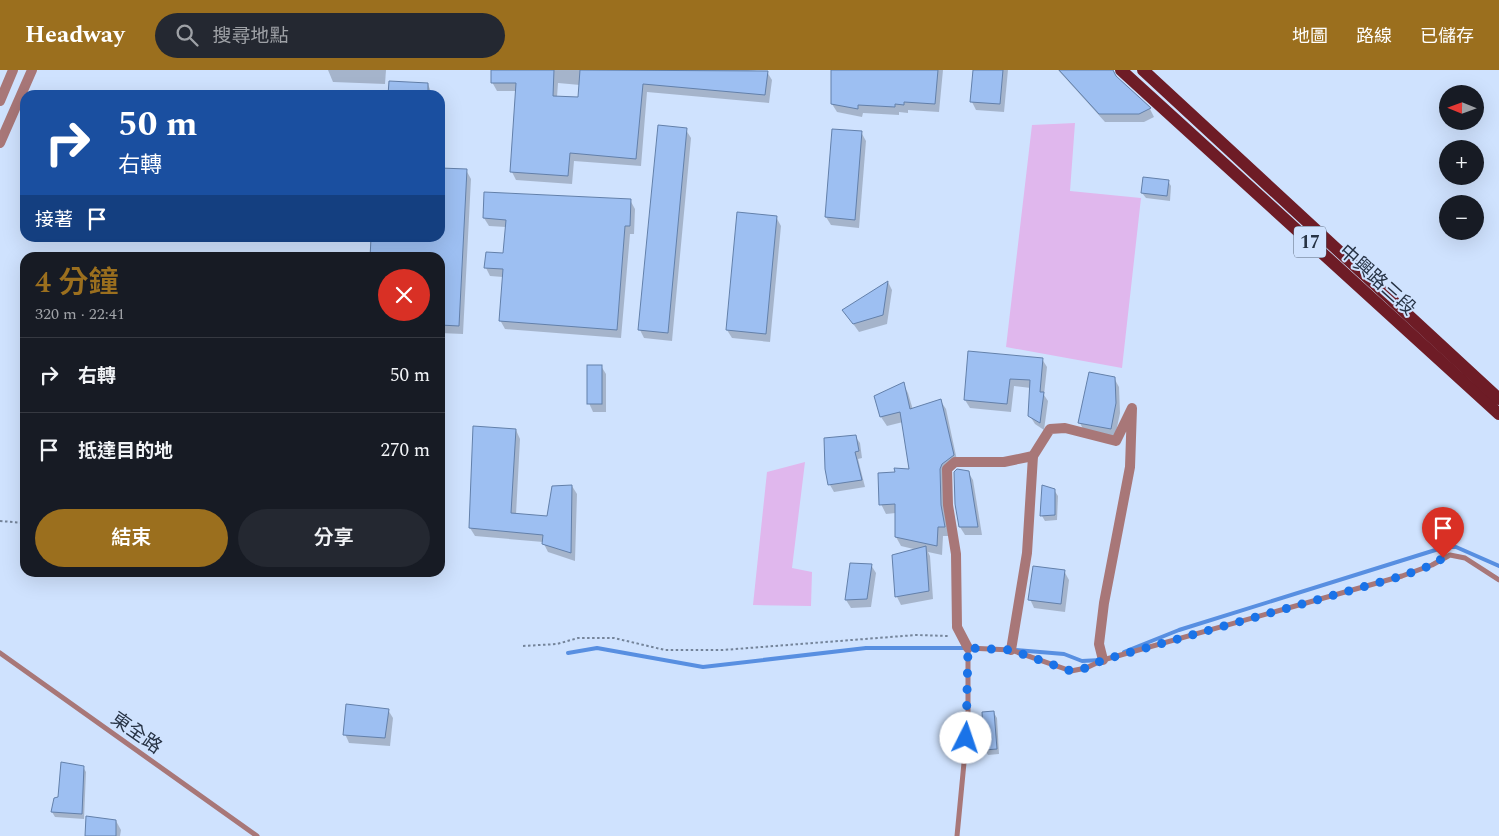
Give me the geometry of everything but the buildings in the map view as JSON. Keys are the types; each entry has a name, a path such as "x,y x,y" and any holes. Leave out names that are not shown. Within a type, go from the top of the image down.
{"main road":[{"name":"中興路三段","path":"1120,70 1499,414"},
{"name":"中興路三段","path":"1143,70 1499,399"}],"street":[{"path":"0,101 13,70"},
{"path":"23,90 32,70"},
{"path":"0,143 20,97"},
{"path":"1011,650 1027,553 1033,456 1050,429 1065,428 1116,441 1132,408 1130,467 1104,603 1099,644 1103,660"},
{"path":"968,648 958,627 956,554 948,506 947,469 955,462 1004,462 1033,456"}],"lane":[{"path":"957,836 968,721 968,648 1011,650 1071,671 1086,668 1103,660 1402,576 1432,565 1450,555 1466,558 1499,580"},
{"name":"東全路","path":"0,653 257,836"}],"path":[{"path":"0,521 20,522"},
{"path":"524,646 558,644 578,638 614,638 665,650 724,650 916,635 952,636"}],"shaded area":[{"path":"1075,123 1070,191 1141,198 1122,368 1006,347 1032,125"},
{"path":"805,462 792,568 812,572 811,606 753,605 767,472"}],"waterway":[{"path":"1124,652 1179,630 1445,547 1456,547 1499,566"},
{"path":"568,653 597,648 703,667 866,648 965,648"},
{"path":"1015,650 1064,654 1082,661 1101,660"}],"route":[{"path":"966,738 968,721 968,648 1011,650 1071,671 1086,668 1103,660 1402,576 1432,565 1443,558"}]}
